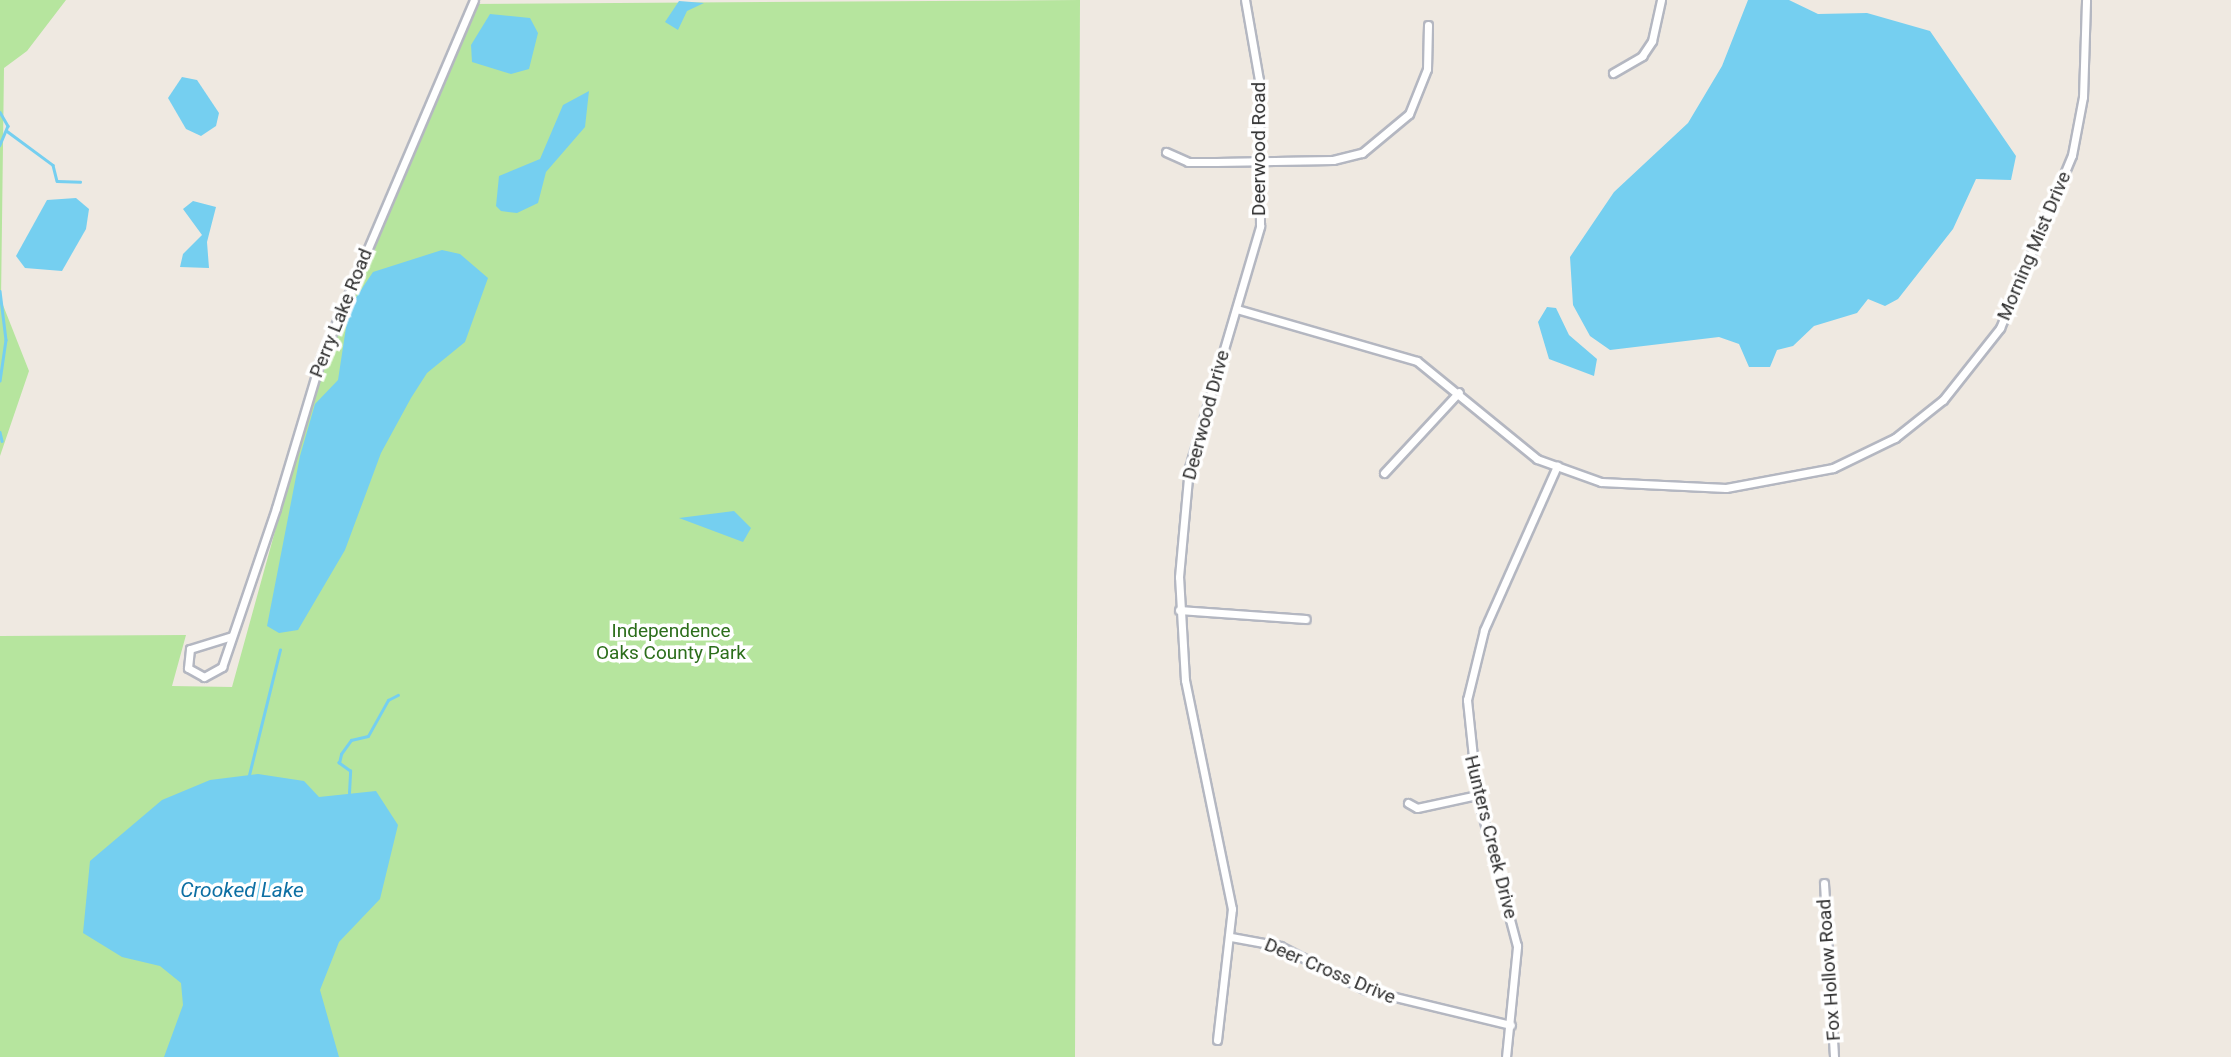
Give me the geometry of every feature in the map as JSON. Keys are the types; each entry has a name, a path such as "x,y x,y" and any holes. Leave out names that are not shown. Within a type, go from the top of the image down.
{"street":[{"name":"Perry Lake Road","path":"232,636 190,649 188,668 204,677 218,673 232,636 320,361 474,0"},
{"name":"Deerwood Road","path":"1237,309 1260,226 1258,58 1245,0"},
{"path":"1613,73 1643,56 1652,41 1661,0"},
{"name":"Morning Mist Drive","path":"1459,392 1507,437 1557,467 1634,487 1776,483 1866,454 1943,400 2000,328 2064,178 2083,97 2086,0"},
{"path":"1166,152 1188,162 1347,159 1396,131 1423,86 1428,25"},
{"path":"1237,309 1396,351 1459,392 1384,473"},
{"name":"Deerwood Drive","path":"1231,937 1232,909 1185,680 1179,610 1189,468 1237,309"},
{"name":"Hunters Creek Drive","path":"1506,1057 1517,946 1476,795 1467,743 1471,674 1557,467"},
{"path":"1179,610 1306,619"},
{"path":"1408,803 1417,808 1476,795"},
{"name":"Fox Hollow Road","path":"1824,883 1834,1057"},
{"path":"1217,1040 1231,937"},
{"name":"Deer Cross Drive","path":"1231,937 1280,946 1366,990 1424,1009 1511,1025"}],"green space":[{"path":"0,0 66,0 27,51 4,68 1,300 29,371 0,456"},
{"name":"Independence Oaks County Park","path":"1080,0 1075,1057 0,1057 0,636 186,635 172,686 232,687 317,379 467,4"}],"water":[{"path":"1748,0 1789,0 1818,14 1867,13 1930,31 2016,156 2011,180 1976,179 1953,229 1898,299 1885,306 1868,299 1857,313 1814,326 1793,346 1777,350 1770,367 1749,367 1739,344 1719,337 1610,350 1590,336 1573,305 1570,257 1614,192 1688,123 1722,66"},
{"path":"679,1 704,3 687,11 678,30 665,22"},
{"path":"490,14 530,18 538,33 529,69 511,74 472,62 471,45"},
{"path":"182,77 197,80 219,113 216,126 201,136 186,129 168,98"},
{"path":"589,91 585,127 546,172 538,203 517,213 501,211 496,206 499,176 540,159 563,105"},
{"path":"76,198 89,209 86,229 62,271 25,268 16,256 47,200"},
{"path":"193,201 216,207 207,242 209,268 180,267 183,254 202,235 183,209"},
{"path":"442,250 460,254 488,278 465,342 427,373 411,398 381,453 345,550 298,630 279,633 267,626 300,456 315,404 338,380 349,308 373,272"},
{"path":"1547,307 1556,308 1569,335 1597,359 1594,376 1549,359 1538,322"},
{"path":"734,511 751,528 743,542 679,518"},
{"name":"Crooked Lake","path":"258,774 304,781 319,797 376,791 398,825 380,899 339,942 320,990 339,1057 164,1057 183,1005 181,983 160,966 122,957 83,933 90,861 162,800 210,780"}],"waterway":[{"path":"0,112 8,126 0,145"},
{"path":"7,131 53,165 57,181 80,182"},
{"path":"0,291 6,340 0,381"},
{"path":"0,432 2,441"},
{"path":"248,779 280,650"},
{"path":"349,793 350,771 339,763 341,754 351,740 368,736 388,700 398,695"}]}
